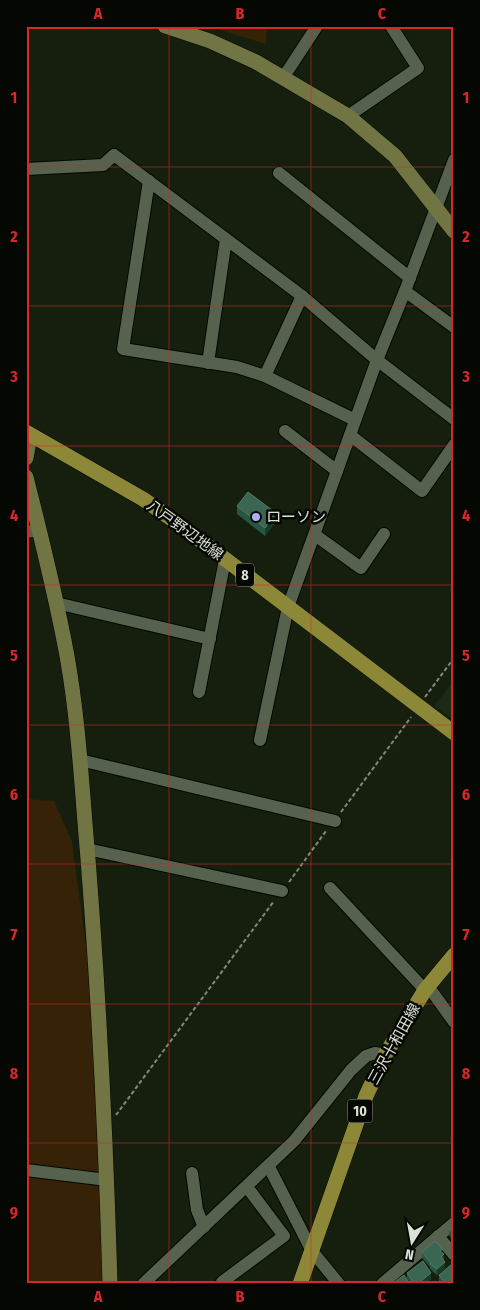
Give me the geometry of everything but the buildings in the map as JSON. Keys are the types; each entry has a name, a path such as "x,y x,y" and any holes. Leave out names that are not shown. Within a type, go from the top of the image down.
{"main road":[{"name":"八戸野辺地線","path":"28,434 143,499 179,524 454,733"},
{"name":"三沢十和田線","path":"300,1284 366,1096 385,1055 426,988 454,955"}],"street":[{"path":"165,26 210,41 256,62 348,116 395,156 454,231"},
{"path":"283,78 317,26"},
{"path":"348,116 418,68 391,26"},
{"path":"26,169 103,165 114,155 302,296 377,360 454,419"},
{"path":"260,740 288,607 377,360 454,160"},
{"path":"279,173 454,327"},
{"path":"149,180 123,349 237,367 265,376 355,420"},
{"path":"208,362 226,239"},
{"path":"265,376 302,296"},
{"path":"285,431 337,471"},
{"path":"26,458 28,434"},
{"path":"350,435 422,491 454,446"},
{"path":"26,477 33,531 56,603 67,657 80,760 107,1180 110,1284"},
{"path":"315,535 360,568 384,534"},
{"path":"199,692 225,560"},
{"path":"56,603 210,639"},
{"path":"80,760 335,820"},
{"path":"87,849 282,891"},
{"path":"330,888 426,988 454,1022"},
{"path":"149,1282 294,1142 351,1070 366,1056 375,1053 385,1055"},
{"path":"269,1167 312,1250 339,1284"},
{"path":"26,1170 107,1180"},
{"path":"192,1173 197,1210 204,1227"},
{"path":"223,1284 222,1282 284,1236 248,1187"},
{"path":"382,1284 454,1223"},
{"path":"438,1236 454,1255"}],"path":[{"path":"104,1131 454,658"}],"shaded area":[{"path":"208,26 267,26 266,44"},
{"path":"454,680 454,720 434,706"},
{"path":"26,799 54,801 72,842 91,984 104,1213 102,1284 26,1284"}],"place":[{"name":"ローソン","path":"256,517"}]}
